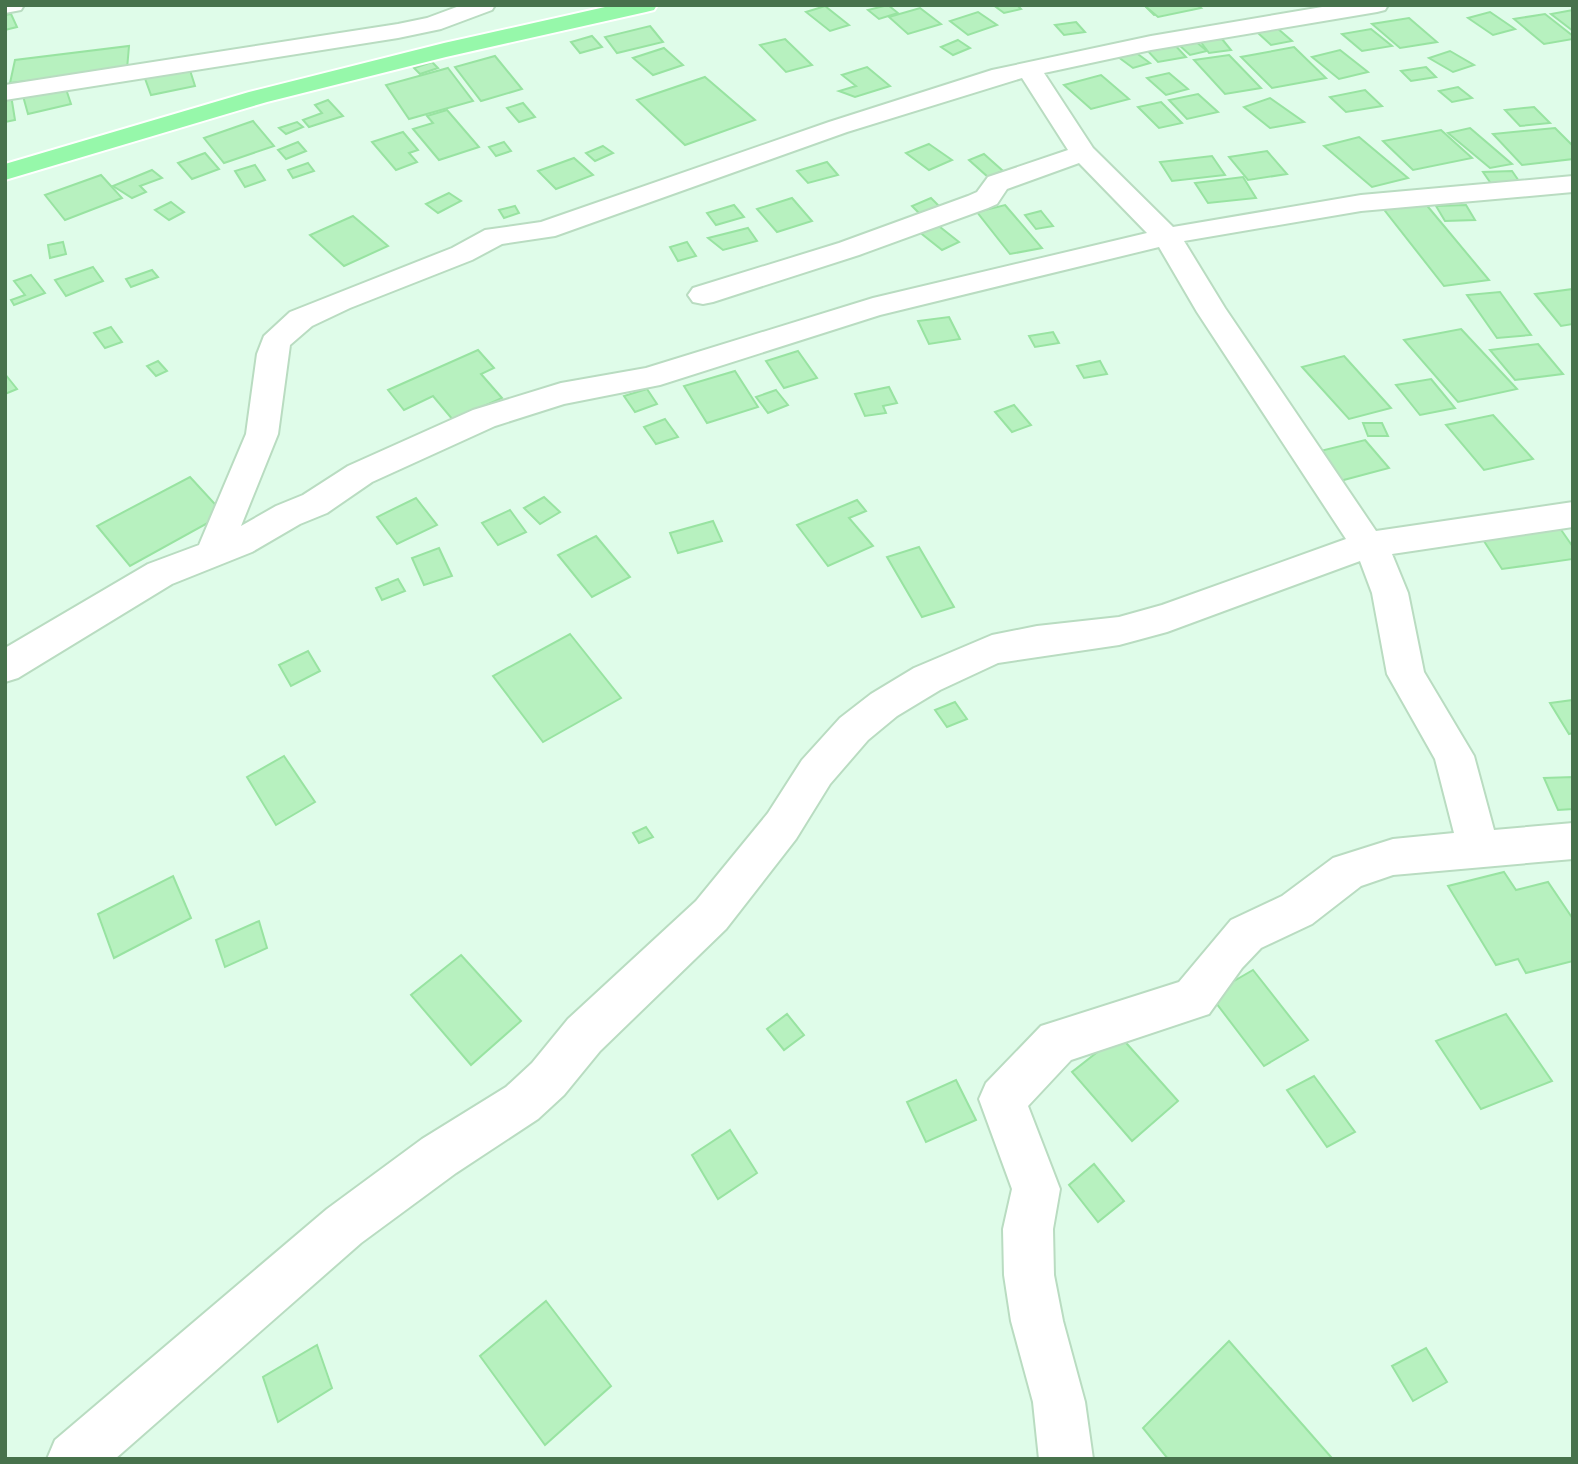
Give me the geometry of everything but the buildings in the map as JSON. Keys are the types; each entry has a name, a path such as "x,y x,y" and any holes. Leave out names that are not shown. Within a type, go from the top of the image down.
{"highway":[{"path":"5,172 258,97 444,50 646,5"}],"street":[{"path":"5,6 13,5"},
{"path":"5,93 433,24 456,9 484,5"},
{"path":"212,555 262,434 275,343 301,319 425,266 462,254 495,236 545,230 970,83 1028,68 1151,43 1377,5"},
{"path":"433,24 444,50"},
{"path":"1028,68 1083,153 1167,237 1212,312 1381,565 1391,593 1406,674 1454,756 1478,848"},
{"path":"703,295 849,249 978,202 987,198 997,183 1083,153"},
{"path":"5,667 115,598 160,574 240,543 288,515 315,504 360,474 484,418 561,394 649,378 873,307 1167,237 1267,217 1361,203 1573,184"},
{"path":"74,1459 344,1226 439,1156 522,1103 548,1079 584,1035 711,915 782,826 816,772 854,729 884,705 938,673 992,650 1037,641 1119,631 1167,618 1367,545 1573,514"},
{"path":"1066,1459 1059,1402 1037,1321 1029,1275 1028,1229 1037,1189 1002,1099 1057,1042 1192,999 1246,934 1297,910 1348,871 1393,857 1573,841"}]}
